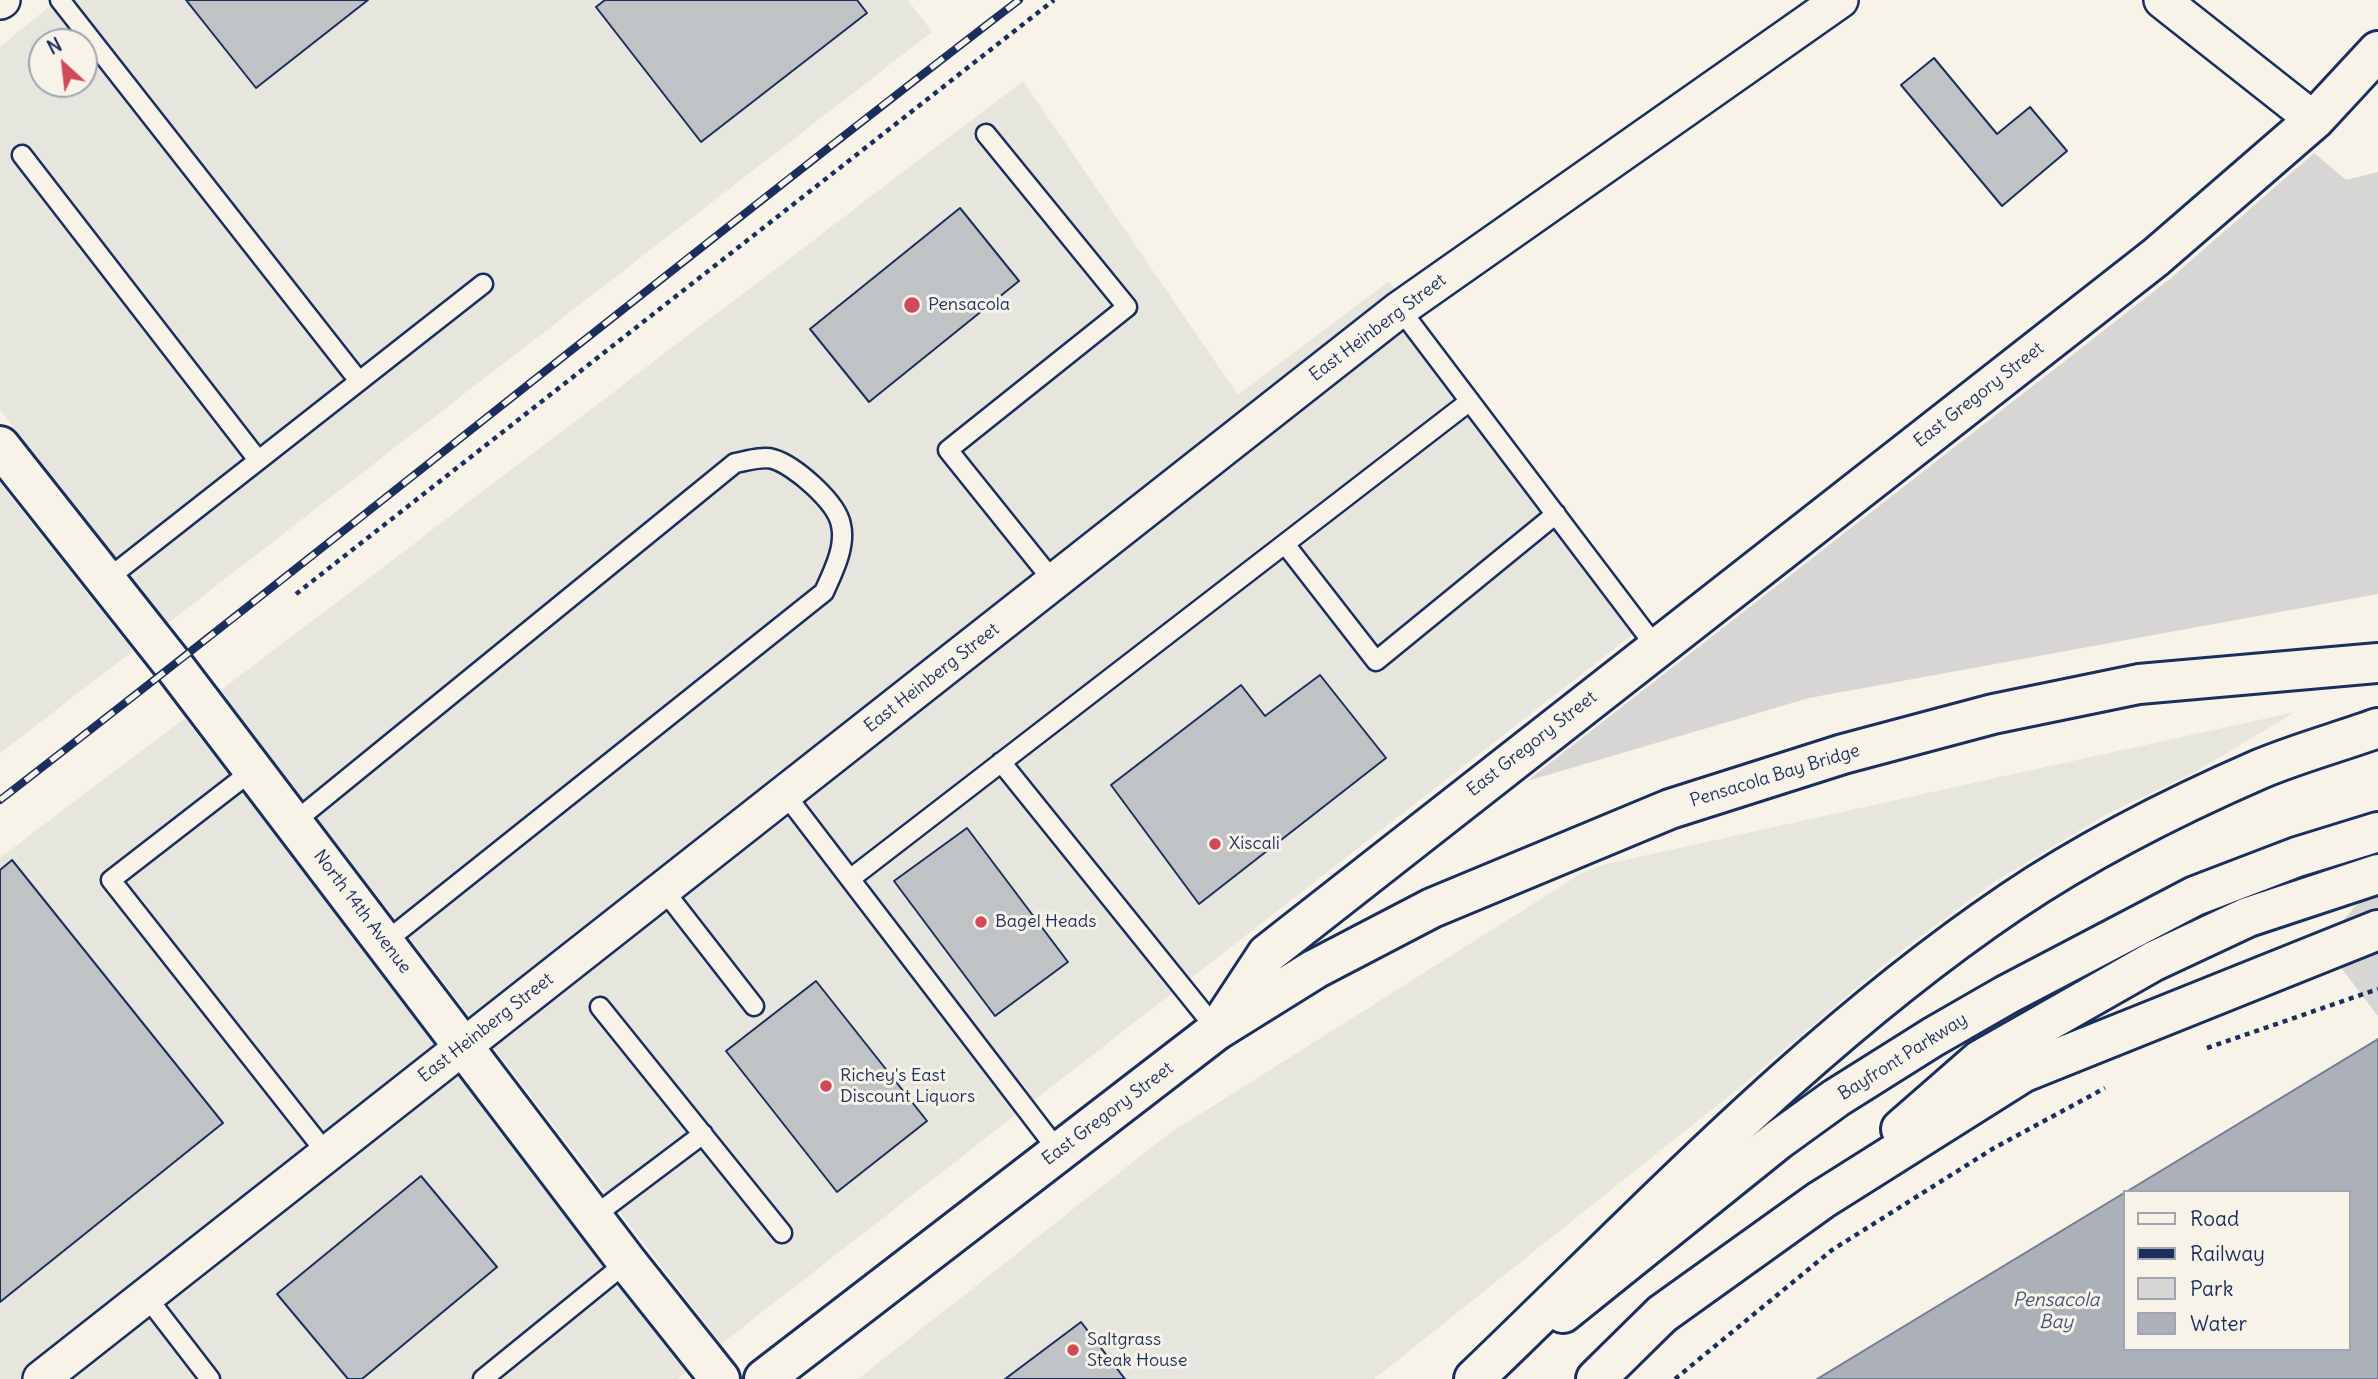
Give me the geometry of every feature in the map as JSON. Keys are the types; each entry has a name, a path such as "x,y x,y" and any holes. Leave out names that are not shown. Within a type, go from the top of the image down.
{"main road":[{"name":"East Gregory Street","path":"764,1379 1217,1030 1266,954 2156,257 2314,120 2378,51"},
{"name":"North 14th Avenue","path":"0,446 253,770 627,1262 720,1379"},
{"name":"Pensacola Bay Bridge","path":"1217,1030 1315,969 1432,908 1670,809 1843,754 1993,713 2139,684 2378,663"},
{"path":"1474,1379 1761,1102 1909,977 2012,902 2120,836 2262,768 2378,728"},
{"name":"Bayfront Parkway","path":"1486,1379 1777,1140 1836,1098 1933,1037 2195,896 2297,857 2378,832"},
{"path":"1821,1200 1980,1060 2166,956 2248,917 2378,874"},
{"path":"1596,1379 1662,1314 1821,1200 2024,1072 2378,930"}],"street":[{"name":"East Heinberg Street","path":"41,1379 1400,309 1840,0"},
{"path":"2162,0 2314,120"}],"lane":[{"path":"60,0 359,381"},
{"path":"986,134 1127,307 948,450 1054,582"},
{"path":"22,155 258,460"},
{"path":"106,580 483,284"},
{"path":"1400,309 1656,647"},
{"path":"850,879 1470,401"},
{"path":"293,823 735,463 771,458 803,476 830,503 841,524 838,560 824,592 385,942"},
{"path":"1285,544 1376,661 1556,514"},
{"path":"1001,762 1217,1030"},
{"path":"253,770 111,880 327,1154"},
{"path":"785,794 1059,1152"},
{"path":"663,889 754,1006"},
{"path":"600,1007 782,1233"},
{"path":"594,1216 703,1135"},
{"path":"483,1379 627,1262"},
{"path":"146,1296 210,1379"}],"path":[{"path":"296,594 1054,0"},
{"path":"2196,1052 2378,989"},
{"path":"1675,1379 1832,1250 1994,1148 2111,1085"}],"shaded area":[{"path":"57,0 908,0 932,32 168,623 0,410 0,47"},
{"path":"1023,81 1238,395 1389,281 1650,621 721,1344 220,691"},
{"path":"0,483 133,651 0,753"},
{"path":"2295,712 2195,772 2107,814 1997,880 1893,957 1739,1088 1374,1379 858,1379 1167,1135 1582,873 1602,865"},
{"path":"185,718 686,1372 677,1379 0,1379 0,858"}],"green space":[{"path":"2314,153 2346,180 2378,172 2378,594 1809,698 1527,781 2171,278"},
{"path":"2378,889 2378,1016 2322,943 2367,894"}],"water":[{"name":"Pensacola Bay","path":"2378,1039 2378,1379 1817,1379 2122,1194 2122,1351 2350,1351 2350,1190 2129,1190"}],"building":[{"path":"186,0 368,0 256,88"},
{"path":"605,0 857,0 867,13 701,142 596,7"},
{"path":"1934,58 1997,134 2030,107 2067,151 2002,206 1901,85"},
{"path":"960,208 1019,281 869,402 810,329"},
{"name":"Xiscali","path":"1320,675 1386,758 1199,904 1111,785 1241,685 1265,716"},
{"name":"Bagel Heads","path":"967,828 1068,962 995,1016 894,881"},
{"path":"12,860 223,1123 0,1302 0,870"},
{"name":"Richey's East Discount Liquors","path":"816,981 927,1121 837,1192 726,1051"},
{"path":"421,1176 497,1267 362,1379 348,1379 277,1294"},
{"name":"Saltgrass Steak House","path":"1081,1322 1125,1379 1005,1379"}],"railway":[{"path":"0,800 1019,0"}],"place":[{"name":"Pensacola","path":"912,305"},
{"name":"Xiscali","path":"1215,844"},
{"name":"Bagel Heads","path":"981,922"},
{"name":"Richey's East Discount Liquors","path":"826,1086"},
{"name":"Saltgrass Steak House","path":"1073,1350"}]}
